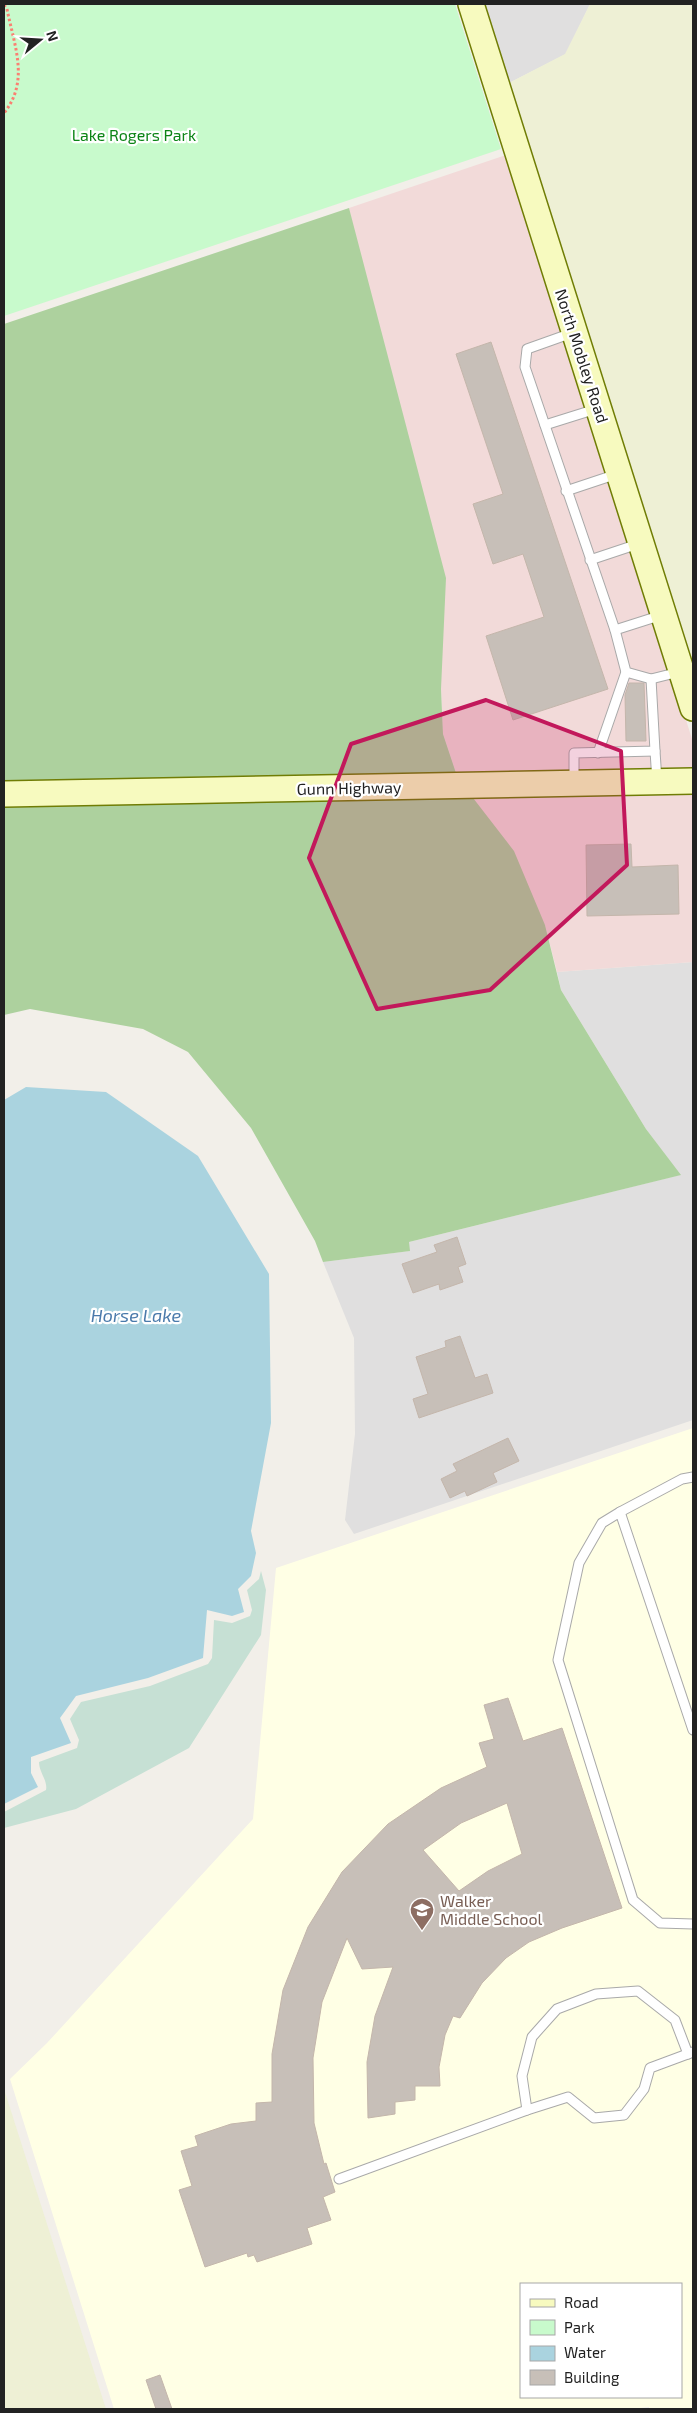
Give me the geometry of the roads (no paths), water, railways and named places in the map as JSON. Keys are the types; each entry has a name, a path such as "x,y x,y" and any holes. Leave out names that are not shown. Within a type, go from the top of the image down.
{"street":[{"name":"North Mobley Road","path":"471,4 693,708"},
{"name":"Gunn Highway","path":"4,794 693,781"}],"lane":[{"path":"575,332 527,349 525,367 566,492 615,630 626,672 598,753"},
{"path":"545,425 599,408"},
{"path":"566,492 619,473"},
{"path":"590,560 641,543"},
{"path":"615,630 664,614"},
{"path":"626,672 651,679 682,671"},
{"path":"651,679 657,782"},
{"path":"574,783 574,753 655,751"},
{"path":"693,1477 682,1479 602,1523 579,1562 558,1660 633,1900 660,1923 693,1924"},
{"path":"620,1512 693,1730"},
{"path":"339,2179 527,2110 568,2097 594,2118 624,2115 644,2089 650,2068 691,2053 675,2020 638,1991 596,1994 557,2009 532,2038 522,2076 527,2110"}],"water":[{"name":"Horse Lake","path":"26,1087 106,1092 198,1156 269,1274 271,1423 251,1531 256,1553 251,1576 238,1589 244,1612 232,1616 207,1610 203,1658 148,1678 76,1696 60,1718 71,1743 31,1757 31,1773 38,1787 4,1804 4,1100"}],"place":[{"name":"Walker Middle School","path":"422,1931"}],"park label":[{"name":"Lake Rogers Park","path":"134,135"}]}
